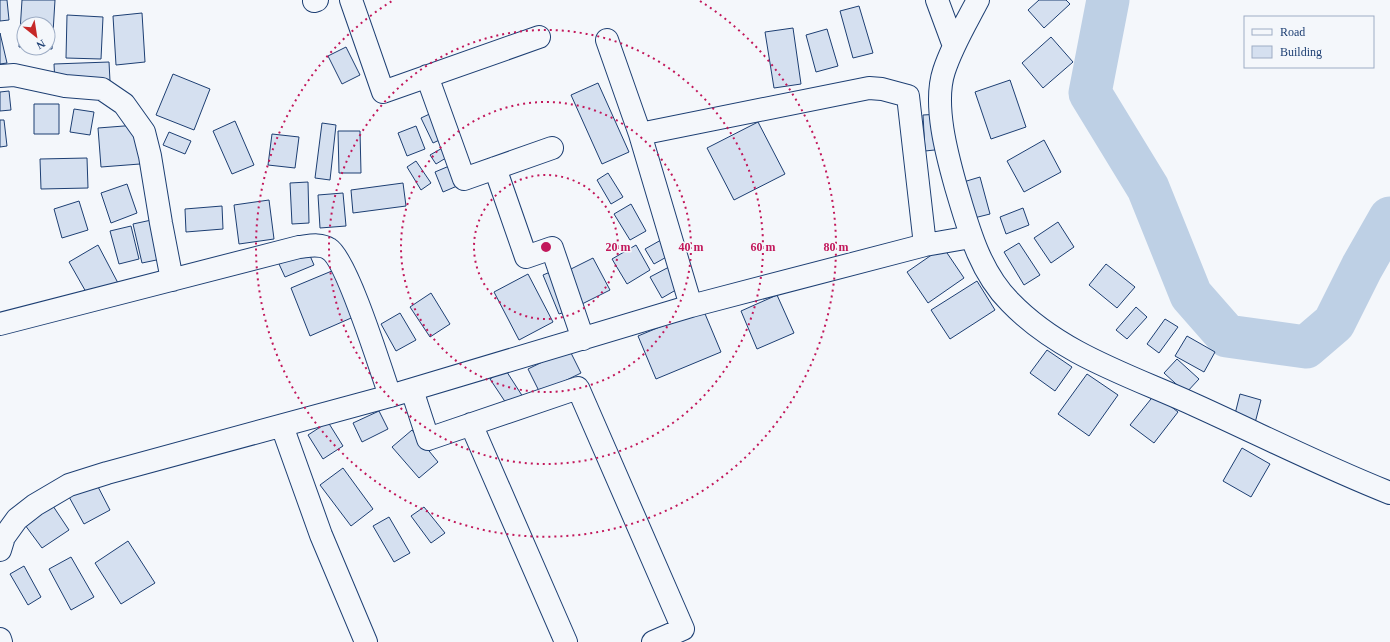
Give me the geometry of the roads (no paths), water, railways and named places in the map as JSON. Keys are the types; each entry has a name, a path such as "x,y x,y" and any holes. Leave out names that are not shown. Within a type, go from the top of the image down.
{"street":[{"path":"351,0 383,92 539,37"},
{"path":"937,0 954,46"},
{"path":"923,96 943,73 954,46 978,0"},
{"path":"607,40 640,134 692,306"},
{"path":"0,76 14,75 64,86 102,89 124,104 144,132 150,156 172,280"},
{"path":"427,76 464,179 552,148"},
{"path":"640,134 869,88 923,96"},
{"path":"923,96 948,241 988,274 1010,302 1036,325 1071,349 1113,370 1196,405 1356,480 1390,493"},
{"path":"923,96 943,131 950,164 948,241"},
{"path":"495,168 526,257 552,248 583,339"},
{"path":"0,550 4,537 17,519 35,505 69,485 107,473 412,390 692,306 948,241"},
{"path":"0,324 299,247 321,245 336,254 343,267 390,396"},
{"path":"412,390 428,439 578,388 683,629 653,642"},
{"path":"471,424 566,642"},
{"path":"282,426 322,535 366,642"}],"waterway":[{"path":"1108,0 1090,93 1148,188 1191,295 1227,336 1306,347 1334,323 1362,267 1390,218"}]}
